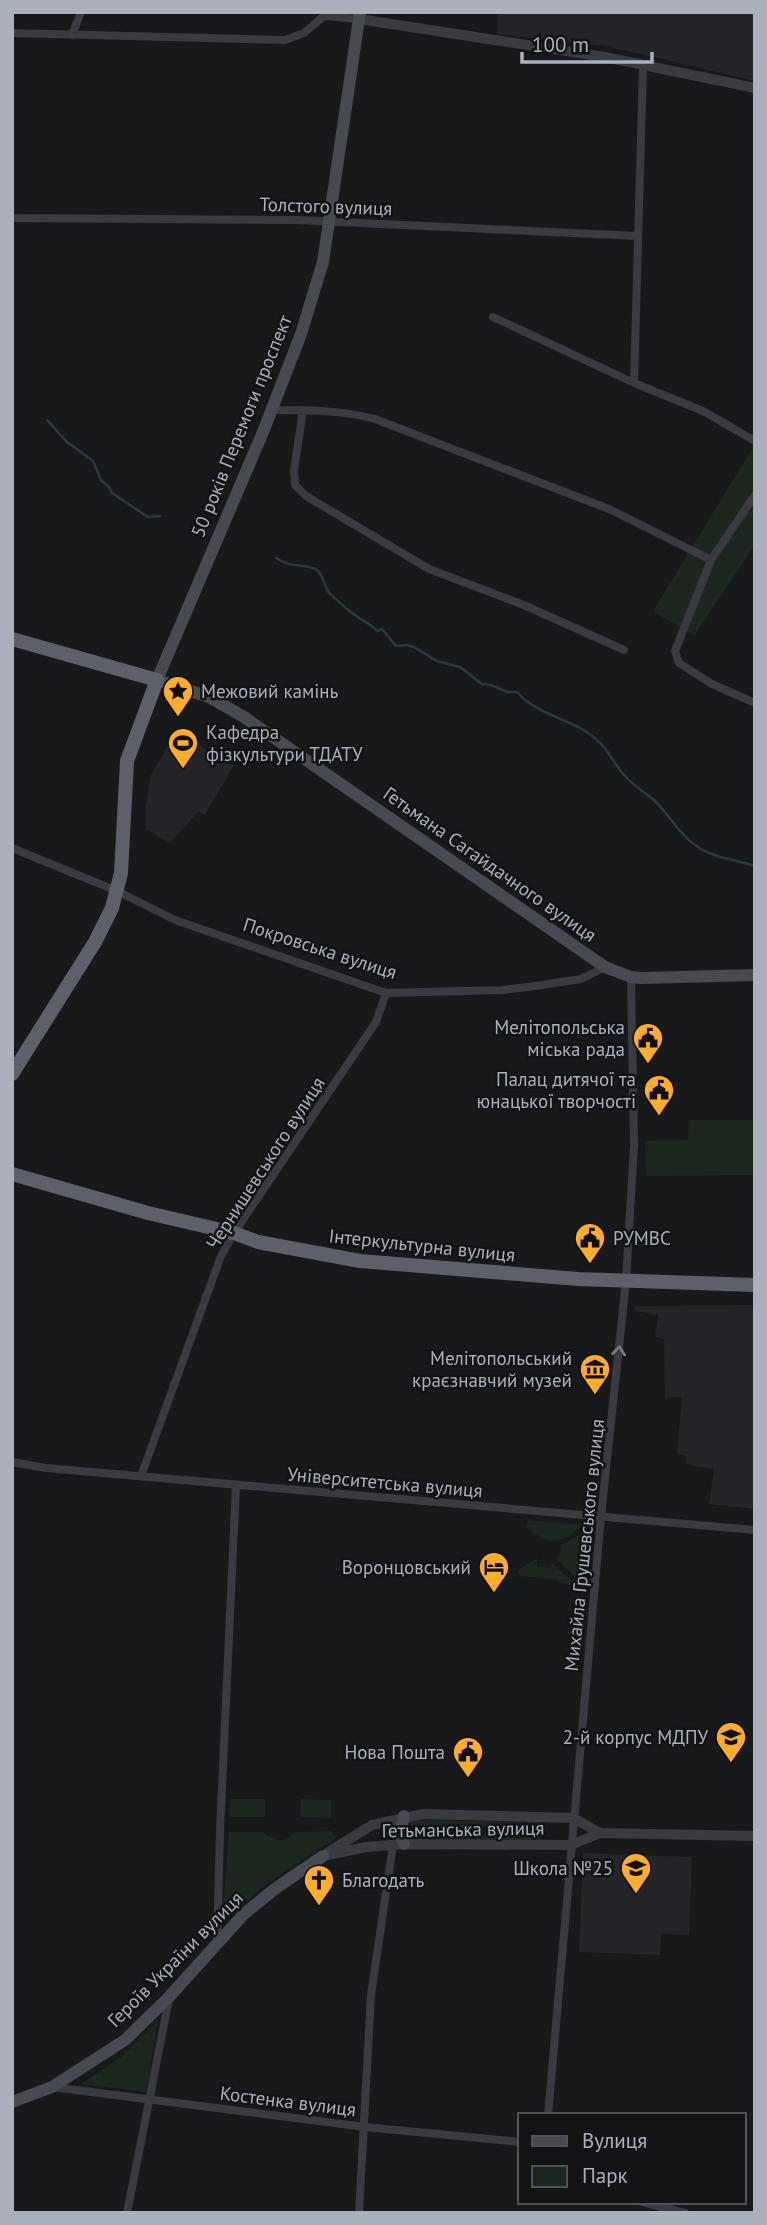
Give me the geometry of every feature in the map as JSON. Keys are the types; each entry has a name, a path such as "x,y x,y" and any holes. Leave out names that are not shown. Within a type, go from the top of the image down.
{"highway":[{"name":"Гетьмана Сагайдачного вулиця","path":"12,639 157,680"},
{"path":"12,1074 95,942 117,891 121,873 127,761 157,680"},
{"name":"Інтеркультурна вулиця","path":"12,1174 148,1213 234,1233 258,1242 360,1261 626,1282 755,1285"}],"main road":[{"name":"50 років Перемоги проспект","path":"157,680 272,410 301,334 319,274 329,221 359,16"},
{"name":"Гетьмана Сагайдачного вулиця","path":"157,680 209,697 244,716 605,967"},
{"path":"605,967 631,977 755,975"},
{"path":"398,1845 404,1816"},
{"name":"Героїв України вулиця","path":"12,2102 52,2087 125,2040 169,1997 244,1914 275,1888 323,1856"}],"street":[{"path":"72,35 81,12"},
{"path":"12,33 285,40 304,33 324,16 359,16 605,57 755,88"},
{"path":"634,383 643,66"},
{"name":"Толстого вулиця","path":"12,218 329,221 638,236"},
{"path":"493,317 634,383 703,411 755,441"},
{"path":"272,410 355,414 375,419 609,509 711,560"},
{"path":"303,410 294,471 295,485 306,496 429,569 524,605 624,650"},
{"path":"755,495 711,560 675,651 679,663 712,684 755,703"},
{"name":"Покровська вулиця","path":"12,848 117,891 176,920 386,993 502,990 581,979 605,967"},
{"name":"Михайла Грушевського вулиця","path":"548,2113 601,1516 626,1282 634,1145 631,977"},
{"name":"Чернишевського вулиця","path":"141,1476 221,1256 376,1022 386,993"},
{"name":"Університетська вулиця","path":"12,1462 46,1468 755,1530"},
{"path":"217,1944 236,1485"},
{"name":"Гетьманська вулиця","path":"323,1856 372,1825 422,1814 573,1818 600,1833"},
{"name":"Гетьманська вулиця","path":"323,1856 398,1845 571,1845 600,1833 755,1836"},
{"path":"359,2213 371,1995 398,1845"},
{"path":"127,2213 169,1997"},
{"name":"Костенка вулиця","path":"52,2087 365,2126 518,2142"},
{"path":"650,2204 685,2213"}],"shaded area":[{"path":"498,12 755,12 755,81 611,47 497,34"},
{"path":"176,732 234,765 205,815 198,812 170,843 146,829 146,806 151,775"},
{"path":"755,1305 755,1509 709,1504 714,1469 686,1464 686,1456 677,1454 682,1397 665,1398 664,1339 655,1337 658,1315 635,1311 635,1306"},
{"name":"Школа №25","path":"583,1853 692,1857 689,1935 661,1934 660,1955 579,1952"}],"green space":[{"path":"755,444 755,545 694,636 653,611"},
{"path":"689,1120 753,1120 753,1175 646,1176 645,1141 688,1140"},
{"path":"527,1520 582,1525 568,1536 555,1540 541,1537 526,1528"},
{"path":"588,1530 583,1580 573,1575 556,1559 561,1545"},
{"path":"537,1558 537,1566 551,1568 552,1563 576,1585 560,1583 555,1579 520,1576 518,1570"},
{"path":"230,1799 265,1799 265,1817 230,1817"},
{"path":"301,1799 331,1800 331,1818 300,1817"},
{"path":"410,1820 542,1822 542,1827 410,1825"},
{"path":"331,1831 336,1838 271,1881 234,1914 222,1921 229,1832 264,1832 271,1838 284,1840 295,1832"},
{"path":"408,1835 540,1835 540,1840 408,1839"},
{"path":"158,2021 146,2092 81,2084 121,2057"}],"waterway":[{"path":"47,420 67,442 93,461 101,480 112,493 148,517 160,516"},
{"path":"276,558 288,564 317,570 330,594 377,631 382,629 396,646 414,647 437,661 460,667 482,684 507,692 517,692 535,707 589,734 603,746 625,776 654,800 691,842 711,854 755,866"}],"place":[{"name":"Межовий камінь","path":"178,718"},
{"name":"Кафедра фізкультури ТДАТУ","path":"183,770"},
{"name":"Мелітопольська міська рада","path":"648,1065"},
{"name":"Палац дитячої та юнацької творчості","path":"659,1117"},
{"name":"РУМВC","path":"590,1265"},
{"name":"Мелітопольський краєзнавчий музей","path":"595,1396"},
{"name":"Воронцовський","path":"494,1594"},
{"name":"2-й корпус МДПУ","path":"731,1764"},
{"name":"Нова Пошта","path":"468,1779"},
{"name":"Школа №25","path":"636,1895"},
{"name":"Благодать","path":"319,1907"}]}
